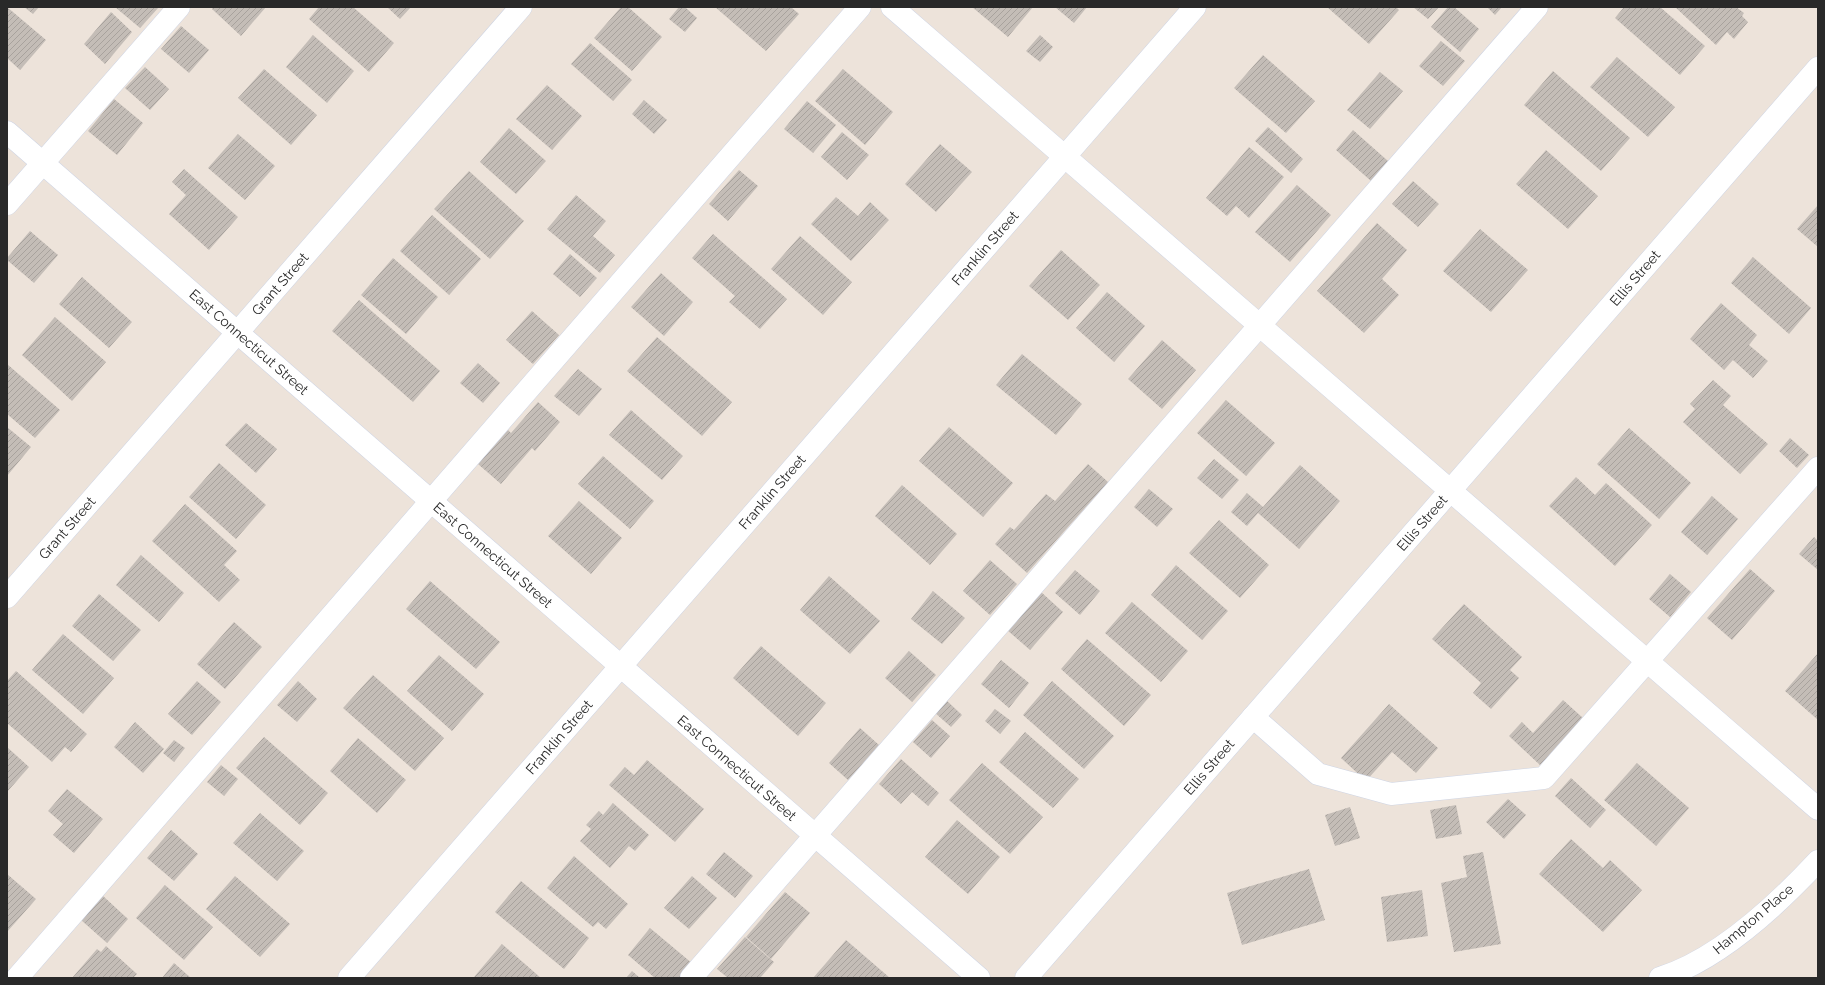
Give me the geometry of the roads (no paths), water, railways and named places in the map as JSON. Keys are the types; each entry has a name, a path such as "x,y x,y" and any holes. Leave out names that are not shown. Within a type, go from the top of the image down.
{"street":[{"path":"7,204 179,7"},
{"name":"Grant Street","path":"7,597 521,7"},
{"path":"17,978 860,7"},
{"path":"892,7 1818,809"},
{"name":"Franklin Street","path":"349,978 1195,7"},
{"path":"690,978 1537,7"},
{"name":"Ellis Street","path":"1026,978 1818,68"},
{"name":"East Connecticut Street","path":"7,132 979,978"},
{"path":"1253,718 1318,774 1391,794 1544,778 1818,468"},
{"name":"Hampton Place","path":"1660,978 1708,957 1761,916 1818,861"}]}
